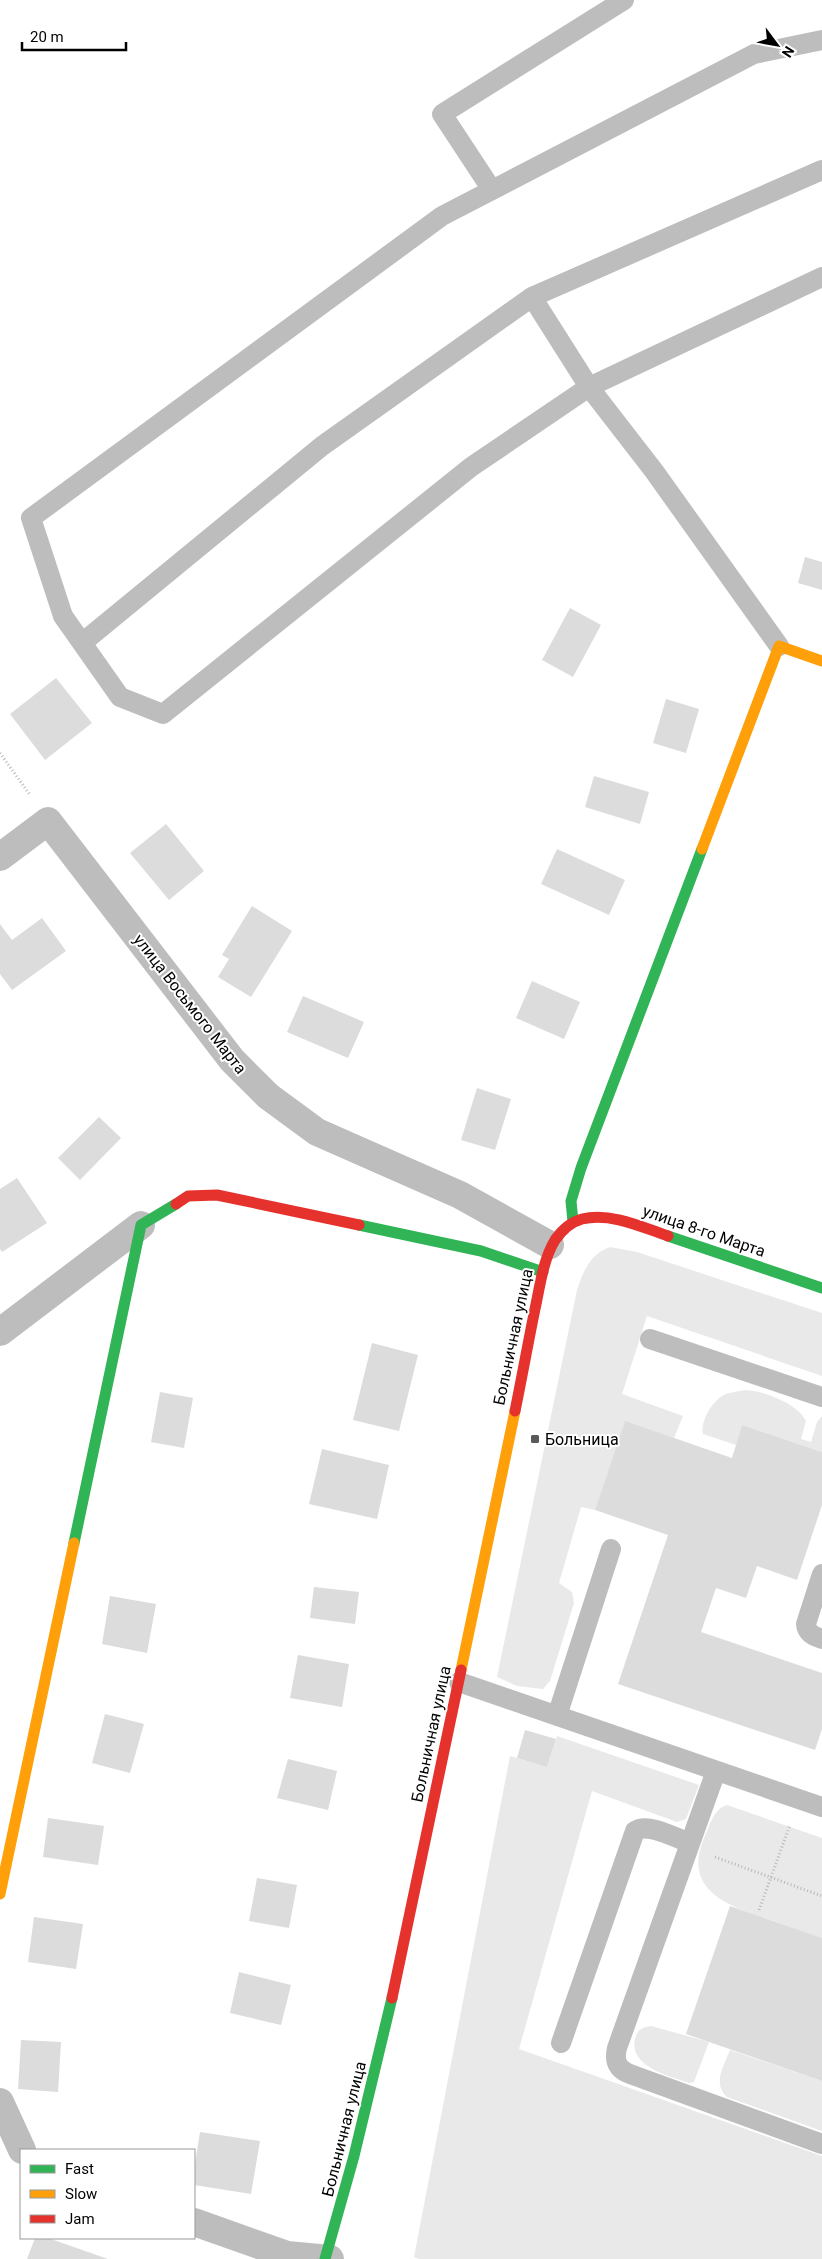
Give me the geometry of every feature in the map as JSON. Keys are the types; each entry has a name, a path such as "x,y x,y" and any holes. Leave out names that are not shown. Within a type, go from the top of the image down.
{"street":[{"path":"573,1222 572,1201 581,1168 779,646 822,661"},
{"path":"0,858 48,821"},
{"name":"улица Восьмого Марта","path":"48,821 220,1046 268,1096 317,1132 460,1195 550,1245"},
{"path":"0,1332 141,1225 188,1196 217,1196 481,1251 542,1272"},
{"name":"улица 8-го Марта","path":"573,1222 605,1217 630,1223 822,1288"},
{"name":"Больничная улица","path":"325,2259 357,2148 371,2091 459,1682 542,1272 550,1245 558,1233 573,1222"},
{"path":"0,1894 141,1225"},
{"path":"0,2102 22,2149"},
{"path":"0,2149 20,2156"},
{"path":"195,2222 279,2253 306,2258 330,2259"}],"lane":[{"path":"492,190 442,114 624,0"},
{"path":"822,40 754,54 442,216 31,518 63,616 120,697 163,714 471,467 590,387 822,277"},
{"path":"82,643 322,446 532,297 822,170"},
{"path":"532,297 590,387 654,471 779,646"},
{"path":"650,1339 822,1397"},
{"path":"557,1716 611,1549"},
{"path":"822,1574 806,1624 806,1630 810,1634 822,1639"},
{"path":"459,1682 716,1771 821,1805"},
{"path":"716,1771 617,2048 616,2062 619,2068 630,2074 822,2144"},
{"path":"561,2043 635,1831 639,1828 648,1828 689,1845"}],"path":[{"path":"0,753 48,821"},
{"path":"759,1910 793,1818"},
{"path":"689,1845 822,1896"}],"shaded area":[{"path":"610,1247 637,1252 822,1313 822,1376 647,1316 622,1394 683,1416 674,1438 625,1422 595,1510 581,1507 559,1583 572,1592 574,1603 550,1681 543,1689 517,1686 497,1677 577,1290 588,1264 597,1254"},
{"path":"746,1390 771,1396 796,1409 806,1421 801,1439 811,1442 817,1422 822,1416 822,1452 742,1425 736,1445 703,1434 704,1423 712,1405 726,1394"},
{"path":"557,1736 699,1785 686,1819 677,1822 592,1791 519,2049 822,2156 822,2259 419,2259 414,2257 510,1756 547,1767"},
{"path":"727,1805 822,1838 822,1938 738,1908 713,1893 704,1883 699,1871 699,1856 704,1838 715,1814"},
{"path":"651,2026 709,2042 694,2082 689,2083 661,2073 643,2062 637,2055 634,2046 636,2036 642,2029"},
{"path":"730,2050 822,2081 822,2131 727,2097 720,2086 720,2080 722,2068"}],"building":[{"path":"805,557 822,562 822,590 798,583"},
{"path":"570,608 601,625 573,677 542,660"},
{"path":"56,678 92,723 45,760 10,714"},
{"path":"666,699 699,709 686,753 653,743"},
{"path":"594,776 649,792 640,824 585,807"},
{"path":"166,824 204,871 169,900 130,853"},
{"path":"557,849 625,880 609,915 541,884"},
{"path":"252,906 292,931 251,997 218,977 229,959 222,955"},
{"path":"42,918 66,951 12,990 0,974 0,924 12,940"},
{"path":"532,981 580,1002 564,1039 516,1018"},
{"path":"303,996 364,1022 348,1058 287,1032"},
{"path":"477,1088 511,1099 495,1150 461,1140"},
{"path":"99,1117 121,1138 80,1180 58,1158"},
{"path":"17,1178 47,1223 2,1252 0,1249 0,1189"},
{"path":"372,1343 418,1355 399,1431 353,1420"},
{"path":"160,1392 193,1398 184,1448 151,1442"},
{"path":"625,1421 732,1458 742,1425 822,1452 822,1505 797,1580 757,1566 746,1598 716,1588 701,1632 822,1673 822,1729 815,1750 618,1684 668,1535 595,1510"},
{"path":"322,1449 389,1465 377,1519 309,1504"},
{"path":"314,1587 359,1592 355,1624 310,1618"},
{"path":"110,1596 156,1604 147,1653 102,1644"},
{"path":"298,1655 349,1664 342,1707 290,1698"},
{"path":"105,1714 144,1724 130,1773 92,1763"},
{"path":"525,1730 556,1739 547,1767 517,1758"},
{"path":"288,1759 337,1771 328,1810 277,1798"},
{"path":"48,1818 104,1826 98,1865 43,1857"},
{"path":"257,1878 297,1885 289,1928 249,1921"},
{"path":"730,1906 822,1938 822,2081 686,2034"},
{"path":"34,1917 83,1924 76,1969 28,1962"},
{"path":"239,1972 291,1985 281,2025 230,2013"},
{"path":"21,2040 61,2042 58,2092 18,2089"},
{"path":"200,2132 260,2141 251,2194 195,2185 195,2164"},
{"path":"35,2239 51,2239 108,2259 27,2259"}],"traffic: fast":[{"path":"573,1222 571,1201 581,1168 702,849"},
{"path":"74,1543 141,1225 176,1204"},
{"path":"359,1225 481,1251 543,1272"},
{"path":"668,1236 822,1288"},
{"path":"325,2259 354,2156 392,1998"}],"traffic: slow":[{"path":"702,849 779,646 822,661"},
{"path":"461,1670 515,1411"},
{"path":"0,1894 74,1543"}],"traffic: jam":[{"path":"176,1204 188,1196 217,1195 359,1225"},
{"path":"515,1411 542,1273 551,1248 561,1233 570,1224 578,1220 604,1217 637,1225 668,1236"},
{"path":"392,1998 461,1670"}],"place":[{"name":"Больница","path":"535,1439"}]}
